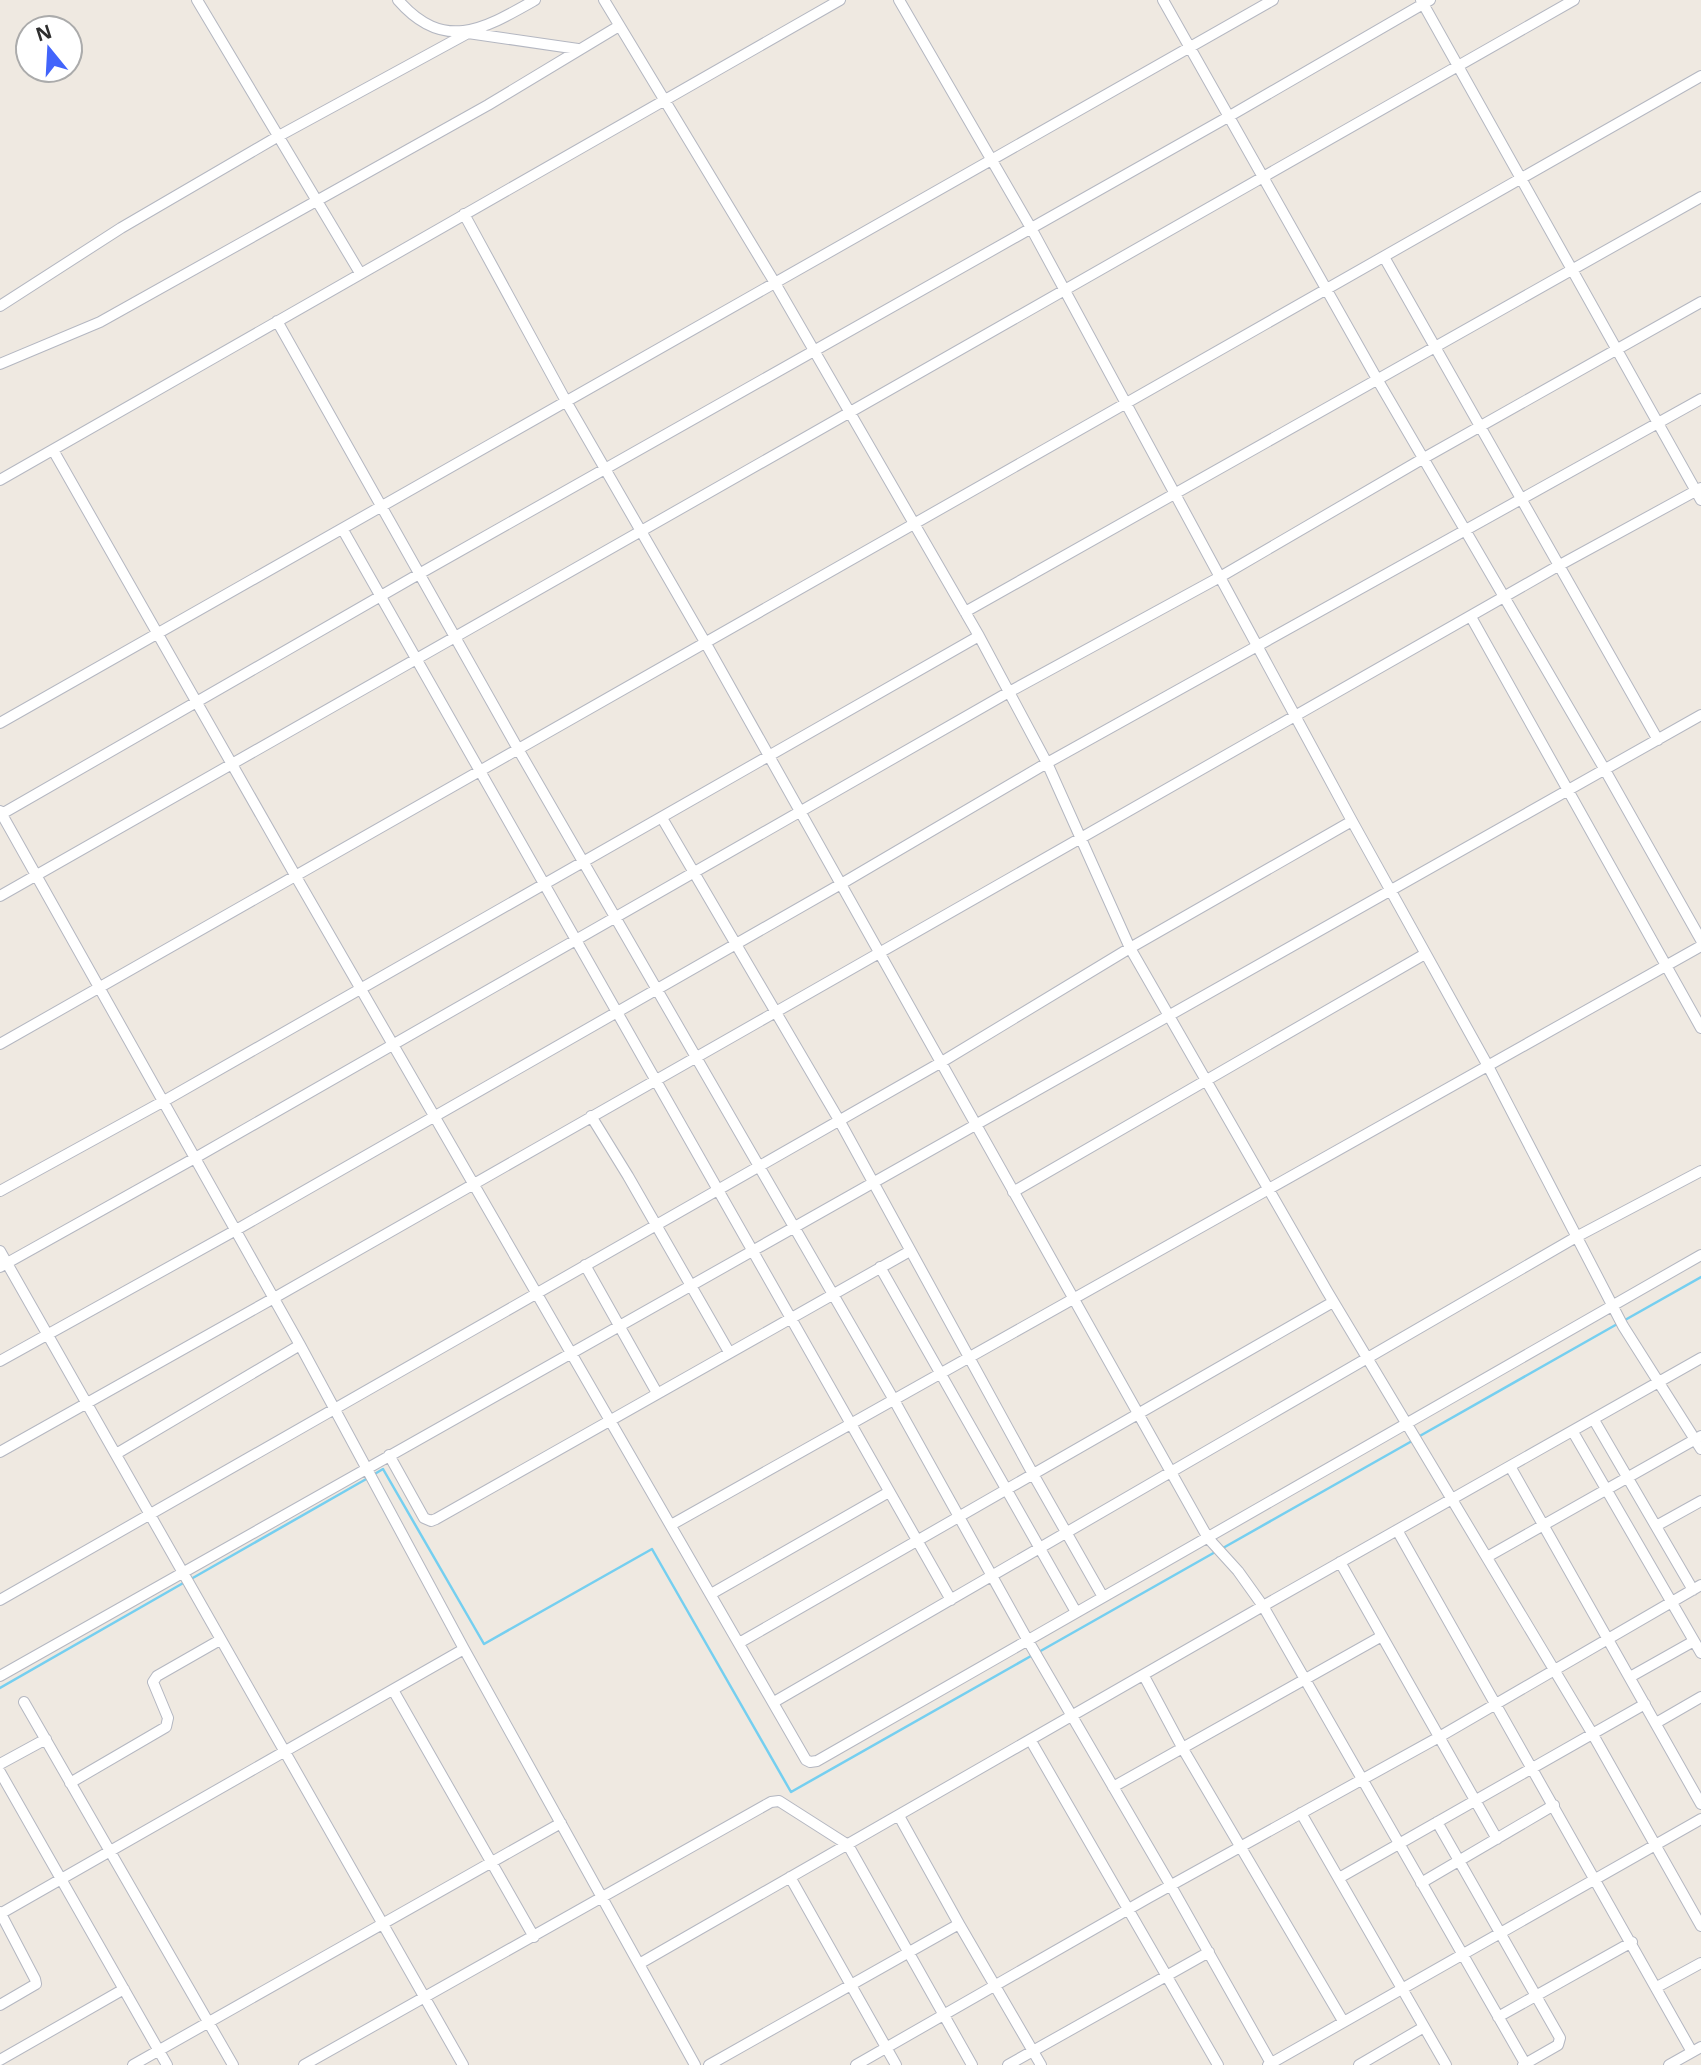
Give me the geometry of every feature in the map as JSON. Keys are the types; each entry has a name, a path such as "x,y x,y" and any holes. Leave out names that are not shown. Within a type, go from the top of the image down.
{"street":[{"path":"197,0 360,274"},
{"path":"398,0 423,23 446,30 578,49"},
{"path":"0,306 121,228 277,137 468,33 535,0"},
{"path":"604,0 775,282 979,636 1047,763 1130,948 1333,1301 1592,1733 1701,1926"},
{"path":"0,480 664,98 840,0"},
{"path":"899,0 1065,290 1390,891 1488,1066 1623,1326 1699,1441 1627,1477 1487,1557"},
{"path":"1163,0 1377,379 1605,769 1701,940"},
{"path":"0,723 1273,0"},
{"path":"0,896 1574,0"},
{"path":"0,1452 87,1402 274,1298 475,1184 1081,837 1296,718 1558,566 1699,493 1616,349 1425,1 1228,117 419,574 1,814 274,1298 464,1649 695,2065"},
{"path":"0,364 100,322 488,105 619,26"},
{"path":"0,1044 1701,76"},
{"path":"965,612 1701,197"},
{"path":"464,215 567,403 705,642 1208,1538 1238,1571 1263,1606 1525,2065 1561,2042 1437,1822"},
{"path":"1384,257 1658,740"},
{"path":"3,1265 1009,692 1220,577 1701,302"},
{"path":"277,321 583,863 894,1400 1027,1639 1171,1885 1270,2064 1701,1819"},
{"path":"0,1361 236,1230 1047,763 1701,399"},
{"path":"53,450 295,875 806,1760 810,1762 817,1761 1701,1255"},
{"path":"343,530 578,939 951,1600"},
{"path":"1471,617 1701,1028"},
{"path":"0,1191 546,884 979,636"},
{"path":"0,1676 1701,715"},
{"path":"662,818 839,1120 1033,1474 1104,1597"},
{"path":"0,1600 940,1063 1130,948 1352,821"},
{"path":"671,1525 1701,946"},
{"path":"1013,1192 1426,954"},
{"path":"591,1116 729,1352"},
{"path":"774,1702 1578,1236 1701,1171"},
{"path":"0,1251 3,1265 48,1334 463,2065"},
{"path":"389,1455 424,1518 431,1521 910,1251"},
{"path":"584,1265 657,1394"},
{"path":"880,1267 1076,1612"},
{"path":"739,1643 1333,1301"},
{"path":"116,1454 300,1345"},
{"path":"639,1964 1701,1358"},
{"path":"856,2065 1171,1885 1439,1737 1554,1668 1697,1588 1656,1526 1594,1420"},
{"path":"1573,1432 1701,1653"},
{"path":"1511,1468 1701,1804"},
{"path":"711,1594 890,1492"},
{"path":"1656,1526 1701,1501"},
{"path":"1397,1530 1657,1987 1697,2049 1684,2061 1669,2065"},
{"path":"1340,1562 1497,1839"},
{"path":"1114,1787 1382,1636"},
{"path":"71,1783 166,1727 168,1718 153,1682 157,1676 220,1640"},
{"path":"1630,1677 1694,1641"},
{"path":"0,2005 36,1984 0,1913 464,1649"},
{"path":"1143,1676 1343,2021"},
{"path":"393,1690 534,1937"},
{"path":"1656,1723 1701,1697"},
{"path":"24,1702 233,2065"},
{"path":"1339,1878 1645,1704"},
{"path":"0,1765 46,1739"},
{"path":"1031,1741 1218,2065"},
{"path":"0,1772 167,2065"},
{"path":"304,2065 771,1802 779,1801 848,1845 972,2065"},
{"path":"1421,1883 1554,1805"},
{"path":"1301,1813 1446,2065"},
{"path":"899,1816 1041,2065"},
{"path":"132,2065 561,1823"},
{"path":"790,1877 896,2065"},
{"path":"709,2065 959,1924"},
{"path":"1498,2017 1632,1942"},
{"path":"1008,2065 1209,1952"},
{"path":"1657,1987 1701,1963"},
{"path":"0,2060 124,1989"},
{"path":"1359,2065 1424,2027"}],"waterway":[{"path":"1625,1320 1701,1277"},
{"path":"1418,1437 1619,1323"},
{"path":"1223,1548 1412,1441"},
{"path":"373,1475 383,1469 484,1644 652,1549 791,1792 1031,1656"},
{"path":"191,1579 368,1478"},
{"path":"1037,1653 1217,1551"},
{"path":"0,1688 185,1582"}]}
